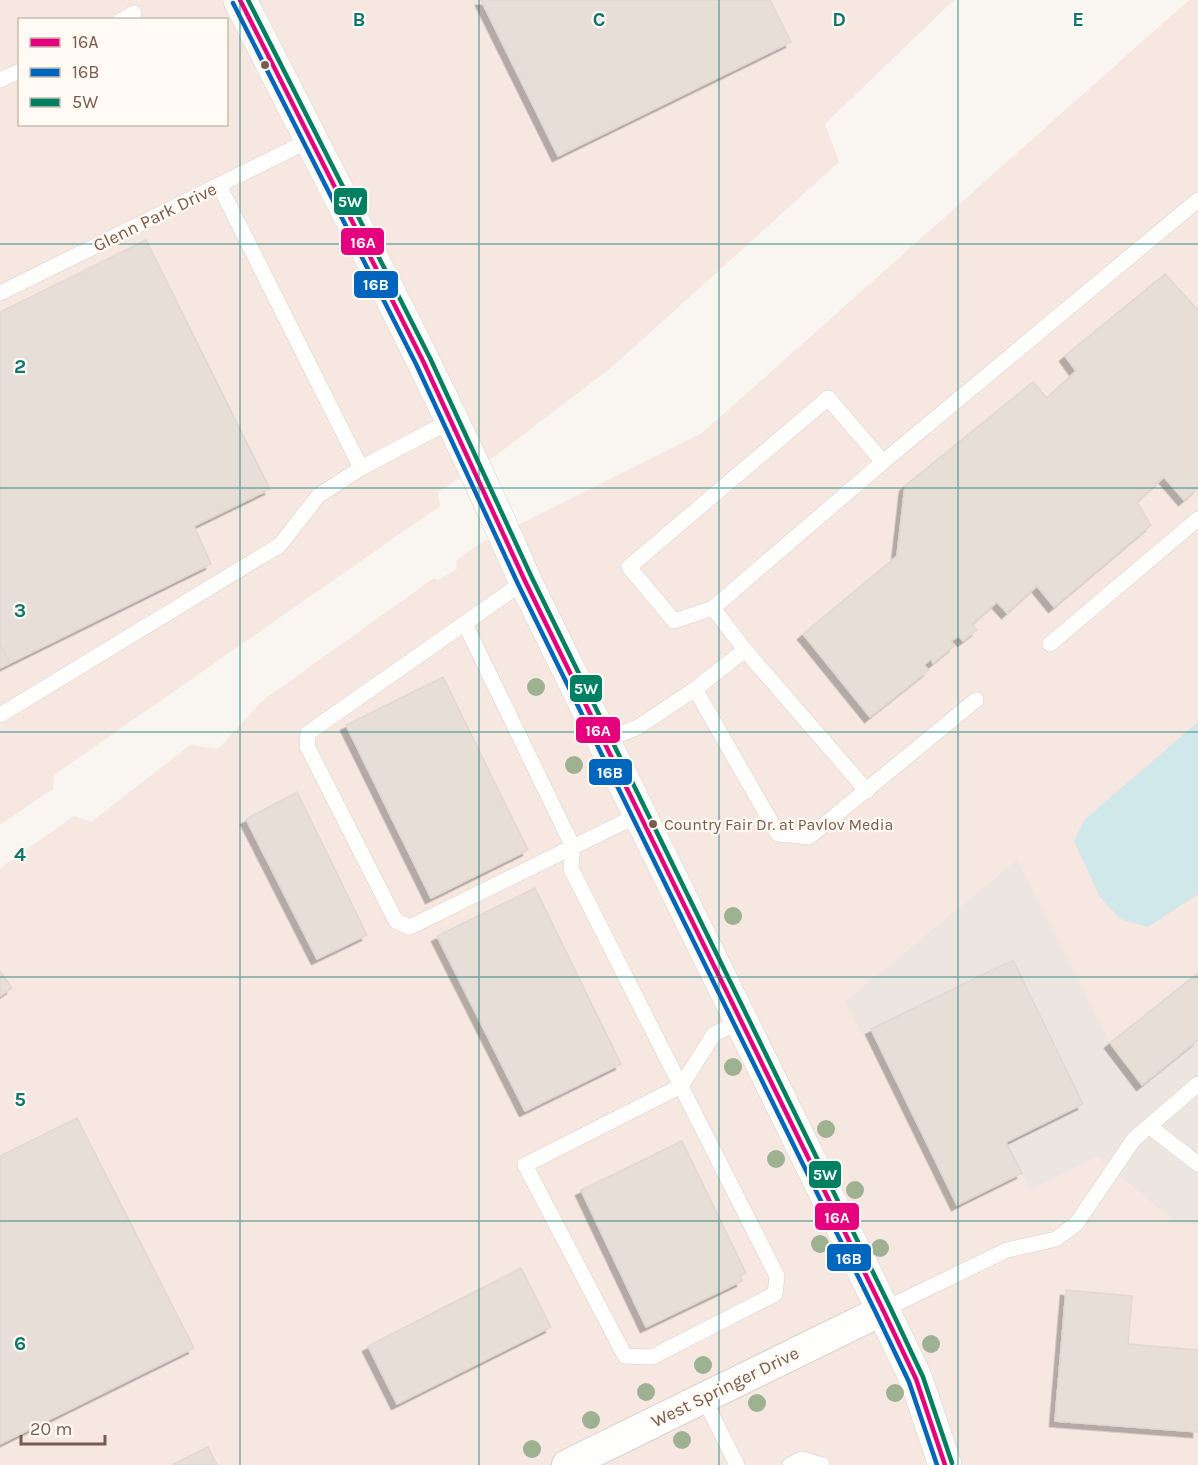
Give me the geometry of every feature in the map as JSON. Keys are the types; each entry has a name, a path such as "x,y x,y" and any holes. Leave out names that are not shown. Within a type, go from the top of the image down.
{"street":[{"path":"240,0 415,343 490,500 525,581 916,1378 945,1465"},
{"name":"West Springer Drive","path":"567,1465 883,1310"}],"lane":[{"path":"0,80 18,72"},
{"name":"Glenn Park Drive","path":"0,293 310,140"},
{"path":"219,185 361,468"},
{"path":"883,462 828,398 629,567 674,621 713,608 883,462 1198,200"},
{"path":"0,715 280,545 318,496 361,468 452,420"},
{"path":"1050,644 1198,519"},
{"path":"525,581 308,733 307,746 396,921 410,927 640,814"},
{"path":"713,608 745,650 867,791"},
{"path":"465,624 573,847 571,869 681,1086 777,1276 776,1294 652,1357 624,1356 525,1165 681,1086 714,1034 741,1020"},
{"path":"603,741 638,727 695,689 745,650"},
{"path":"695,689 778,834 809,837 976,700"},
{"path":"883,1310 1007,1250 1056,1239 1076,1224 1134,1139 1198,1084"},
{"path":"1149,1126 1198,1164"},
{"path":"703,1397 737,1465"},
{"path":"790,1465 802,1459 822,1465"}],"shaded area":[{"path":"0,0 954,0 825,124 839,162 612,367 494,457 438,492 440,506 54,775 53,789 0,825"},
{"path":"1189,0 1198,0 1198,1465 0,1465 0,868 74,816 91,822 190,745 218,749 262,701 434,578 438,580 457,569 456,561 476,546 702,433"},
{"path":"1017,860 1110,1042 1198,973 1198,1224 1174,1221 1097,1157 1031,1190 1021,1174 957,1205 871,1030 862,1034 845,1002"}],"water":[{"path":"1198,722 1198,894 1148,927 1120,919 1100,897 1074,841 1084,820"}],"building":[{"path":"481,0 770,0 791,42 558,156"},
{"path":"146,240 270,489 194,526 211,564 0,668 0,312"},
{"path":"1165,274 1198,310 1198,488 1184,500 1164,477 1137,502 1151,525 1054,607 1037,586 1007,613 997,602 972,624 977,630 963,641 959,636 951,641 954,646 933,663 931,659 924,665 929,670 870,717 803,634 897,556 905,486 1033,382 1047,398 1076,371 1065,356"},
{"path":"0,644 9,663 0,668"},
{"path":"443,677 528,850 431,898 346,725"},
{"path":"297,792 367,935 317,959 246,819"},
{"path":"535,888 621,1064 525,1111 437,936"},
{"path":"1013,960 1083,1104 1006,1142 1022,1173 957,1205 871,1029"},
{"path":"0,971 12,988 0,996"},
{"path":"1198,973 1198,1040 1142,1085 1110,1043"},
{"path":"77,1118 194,1348 0,1444 0,1156"},
{"path":"682,1141 746,1273 740,1276 742,1281 646,1327 581,1190"},
{"path":"521,1268 551,1327 397,1404 368,1346"},
{"path":"1066,1290 1132,1296 1128,1344 1198,1350 1198,1432 1055,1421"},
{"path":"208,1447 217,1465 172,1465"}],"transit line":[{"name":"16A","path":"240,0 423,361 525,581 883,1310 916,1379 945,1465"},
{"name":"5W","path":"248,0 430,358 532,578 890,1307 923,1377 952,1463"},
{"name":"16B","path":"233,3 416,364 518,584 876,1313 909,1382 937,1465"}],"place":[{"name":"Country Fair Dr. at Pavlov Media","path":"653,824"}]}
